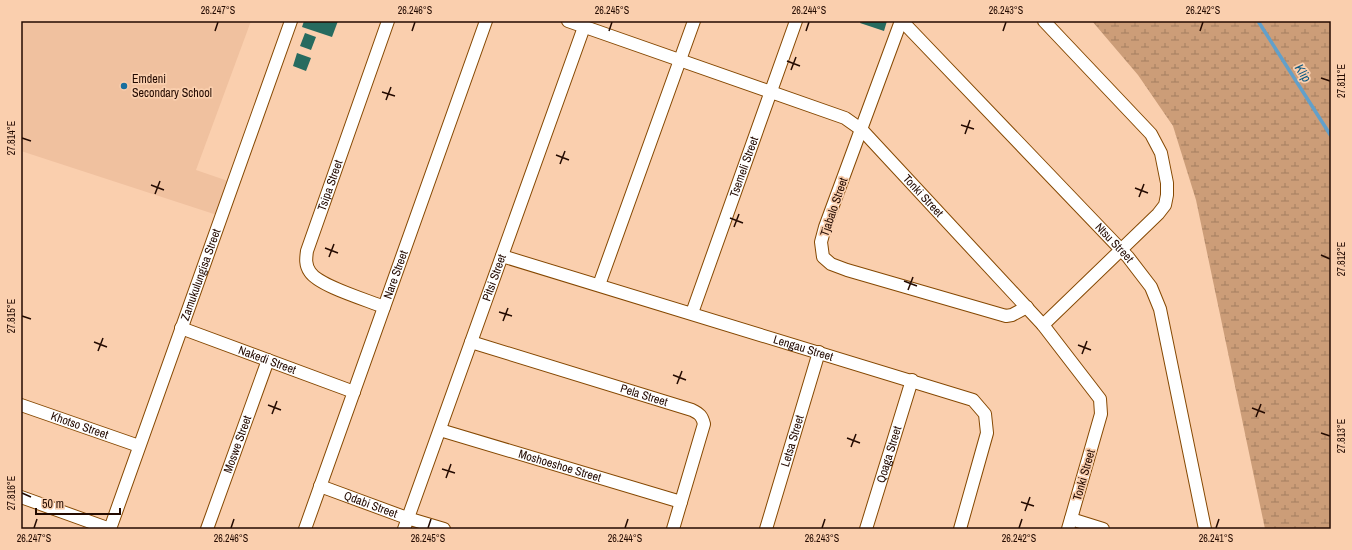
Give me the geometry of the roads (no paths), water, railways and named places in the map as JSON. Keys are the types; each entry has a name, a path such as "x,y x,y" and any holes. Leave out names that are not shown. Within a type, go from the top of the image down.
{"street":[{"name":"Zamukulungisa Street","path":"110,529 291,21"},
{"name":"Tsipa Street","path":"384,307 319,281 309,272 306,259 307,251 388,21"},
{"name":"Nare Street","path":"305,529 486,21"},
{"name":"Tonki Street","path":"568,21 845,118 862,130 1043,325 1100,399 1102,408 1069,524"},
{"path":"599,285 694,21"},
{"name":"Tsemeli Street","path":"692,313 796,21"},
{"name":"Tjabalo Street","path":"901,21 823,235 822,253 826,261 847,270 1006,316 1012,315 1027,307"},
{"name":"Ntsu Street","path":"901,21 1121,250 1147,280 1157,300 1205,529"},
{"path":"1043,325 1158,214 1165,205 1167,195 1167,183 1161,153 1151,134 1044,21"},
{"name":"Pitsi Street","path":"405,524 584,27"},
{"name":"Lengau Street","path":"502,256 969,398 978,405 986,418 988,433 960,529"},
{"name":"Nakedi Street","path":"181,328 354,392"},
{"name":"Pela Street","path":"471,342 692,410 703,417 704,424 673,529"},
{"name":"Letsa Street","path":"766,529 819,352"},
{"name":"Moswe Street","path":"207,529 268,360"},
{"name":"Qoaga Street","path":"866,529 912,380"},
{"name":"Khotso Street","path":"21,405 139,446"},
{"name":"Moshoeshoe Street","path":"440,430 681,502"},
{"name":"Qdabi Street","path":"320,486 405,524 444,529"},
{"path":"21,497 110,529"},
{"path":"1069,524 1103,529"}],"waterway":[{"name":"Klip","path":"1258,21 1331,136"}],"place":[{"name":"Emdeni Secondary School","path":"124,86"}]}
